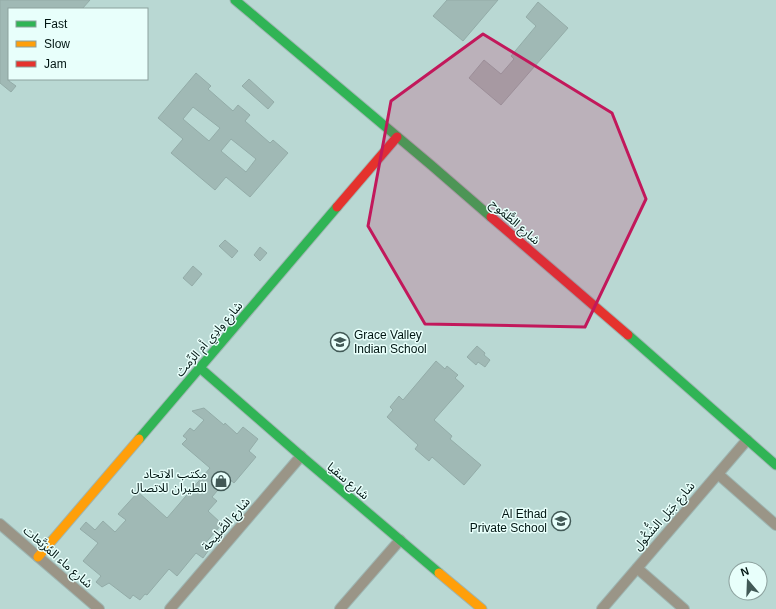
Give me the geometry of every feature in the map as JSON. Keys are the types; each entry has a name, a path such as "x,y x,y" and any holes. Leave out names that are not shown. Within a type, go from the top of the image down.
{"street":[{"name":"شارع الطُّمُوح","path":"235,0 397,137 776,465"},
{"name":"شارع وادِي أم الرِّمث","path":"38,557 397,137"},
{"name":"شارع سقيا","path":"200,368 301,456 482,609"},
{"name":"شارع جَبَل الشُّكُول","path":"602,609 746,440"},
{"name":"شارع الصَّلِيحة","path":"170,609 301,456"},
{"path":"718,474 776,525"},
{"name":"شارع ماء المُرَبَّعات","path":"0,524 99,609"},
{"path":"340,609 400,540"},
{"path":"637,568 684,609"}],"highlighted area":[{"path":"483,34 612,113 646,199 585,327 425,324 368,226 391,101"}],"building":[{"path":"0,0 90,0 83,8 8,8 8,80 16,86 11,92 0,83"},
{"path":"447,0 498,0 463,41 433,16"},
{"path":"538,2 568,28 501,105 469,78 484,60 501,74 514,59 511,56 536,26 526,17"},
{"path":"196,73 211,86 208,89 233,111 238,105 250,115 245,121 270,143 273,140 288,153 250,197 226,177 215,190 171,153 183,139 158,118","holes":["193,107 220,128 209,141 183,119","231,139 256,159 246,172 221,151"]},
{"path":"249,79 274,102 268,109 242,86"},
{"path":"225,240 238,251 232,258 219,246"},
{"path":"260,247 267,253 260,261 254,255"},
{"path":"193,266 202,274 192,286 183,278"},
{"path":"477,346 490,360 485,367 478,362 476,365 467,357"},
{"path":"436,361 445,369 447,366 458,375 455,378 464,386 434,420 452,436 450,439 481,465 464,485 432,457 429,461 415,449 418,445 387,417 393,410 390,407 399,396 403,400"},
{"path":"204,408 224,425 225,423 237,434 243,427 258,439 249,451 256,457 234,483 228,478 212,497 217,501 208,511 222,524 202,547 208,551 203,558 196,553 177,576 169,569 147,595 145,594 140,600 133,595 130,599 109,583 102,587 96,582 101,576 83,561 98,543 80,529 86,522 95,530 103,521 115,532 126,520 118,514 138,492 167,518 210,468 182,444 187,439 183,436 190,428 194,431 204,420 192,411"}],"traffic: fast":[{"path":"235,0 491,217"},
{"path":"139,439 337,207"},
{"path":"628,335 776,465"},
{"path":"200,368 439,573"}],"traffic: slow":[{"path":"38,557 139,439"},
{"path":"439,573 482,609"}],"traffic: jam":[{"path":"337,207 397,137"},
{"path":"491,217 628,335"}],"place":[{"name":"Grace Valley Indian School","path":"340,342"},
{"name":"مكتب الاتحاد للطيران للاتصال","path":"221,481"},
{"name":"Al Ethad Private School","path":"561,521"}]}
